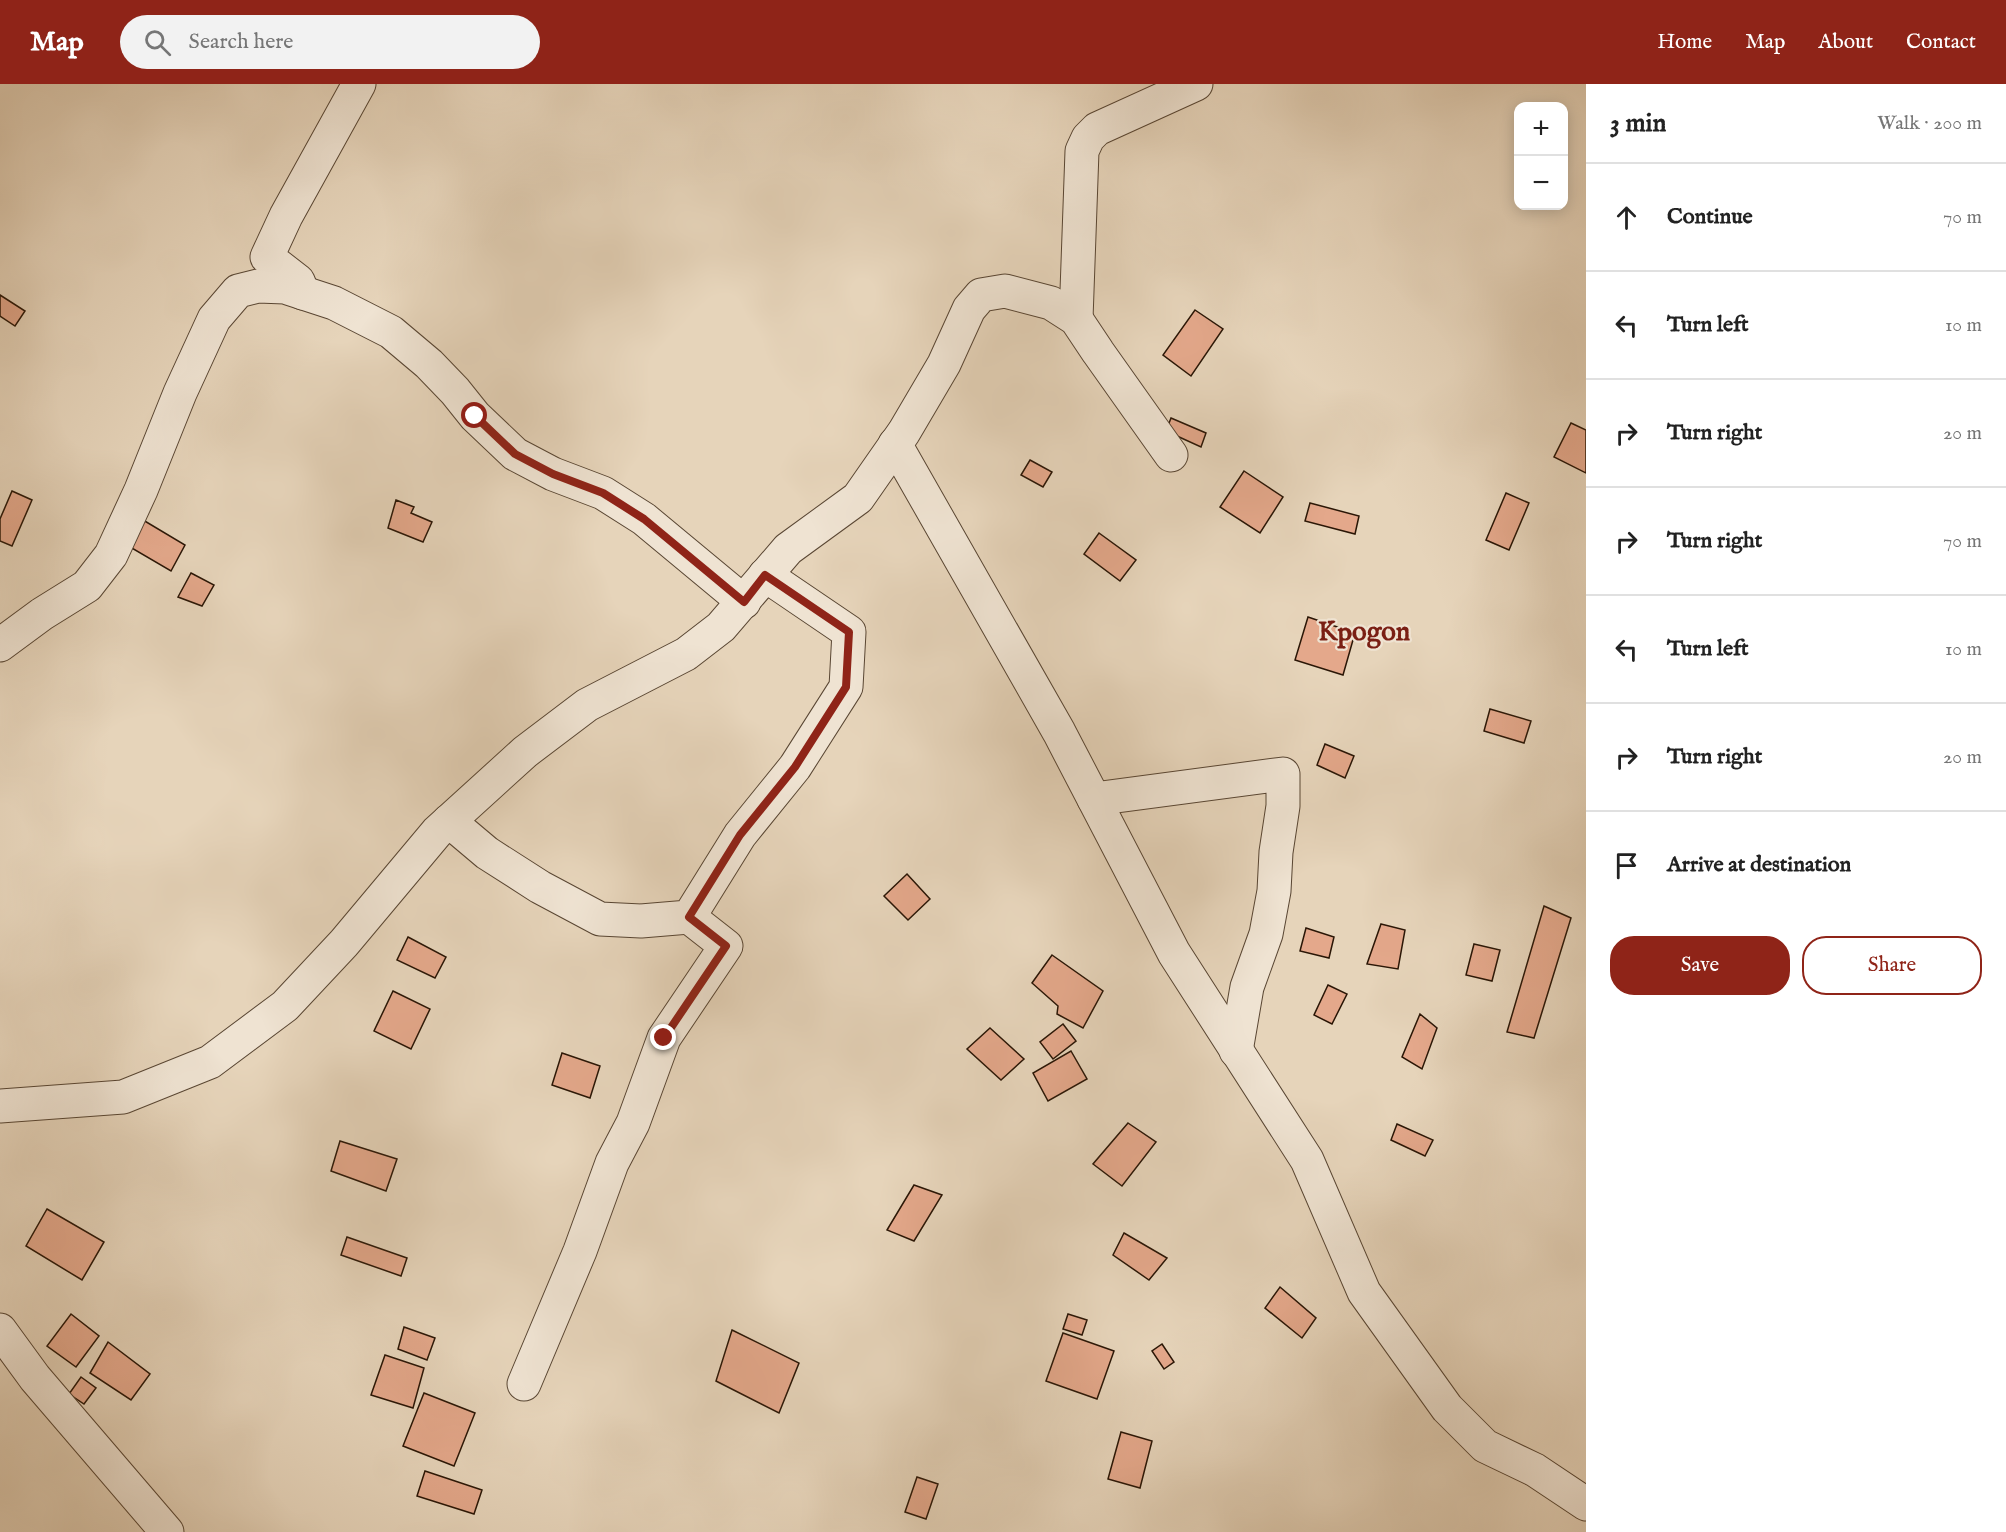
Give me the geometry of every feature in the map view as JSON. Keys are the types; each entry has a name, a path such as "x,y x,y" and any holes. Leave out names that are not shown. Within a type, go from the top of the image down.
{"street":[{"path":"303,293 298,281 267,257 286,216 358,84"},
{"path":"1076,318 1082,151 1088,138 1097,129 1196,84"},
{"path":"0,645 42,614 87,586 111,555 214,319 238,291 258,286 285,287 334,303 391,332 429,364 475,416 515,454 553,474 603,493 636,514 744,602"},
{"path":"0,1106 123,1097 210,1062 285,1006 344,943 437,832 525,752 587,705 686,654 721,627 788,549 858,498 895,444 944,364 969,309 981,295 1005,291 1051,303 1076,318 1171,455"},
{"path":"895,444 1059,732 1174,953 1307,1160 1364,1292 1447,1408 1485,1446 1535,1470 1586,1504"},
{"path":"689,917 740,835 795,767 846,687 849,632 765,575"},
{"path":"1094,799 1283,774 1283,806 1276,852 1274,891 1266,934 1247,987 1236,1051"},
{"path":"449,821 487,854 531,882 600,919 641,921 689,917 726,946 664,1038 633,1123 612,1163 580,1251 524,1384"},
{"path":"0,1330 35,1378 167,1532"}],"building":[{"path":"0,295 25,311 15,326 0,316"},
{"path":"1195,310 1223,329 1191,376 1163,355"},
{"path":"1171,418 1206,433 1201,447 1166,431"},
{"path":"1571,423 1586,430 1586,473 1554,457"},
{"path":"1030,460 1052,472 1043,487 1021,475"},
{"path":"1244,471 1283,497 1260,533 1220,507"},
{"path":"12,491 32,500 12,546 0,541 0,519"},
{"path":"1506,493 1529,503 1509,550 1486,540"},
{"path":"396,500 414,507 411,513 432,522 423,542 388,528"},
{"path":"1310,503 1359,516 1355,534 1305,521"},
{"path":"133,514 185,545 171,571 118,540"},
{"path":"1099,533 1136,560 1120,581 1084,554"},
{"path":"191,573 214,585 202,606 178,597"},
{"path":"1308,617 1355,633 1343,675 1295,660"},
{"path":"1490,709 1531,721 1524,743 1484,731"},
{"path":"1325,744 1354,756 1345,778 1317,765"},
{"path":"907,874 930,899 908,920 884,896"},
{"path":"1544,906 1571,918 1534,1038 1507,1032"},
{"path":"1381,924 1405,930 1398,969 1367,964"},
{"path":"1306,928 1334,937 1329,958 1300,951"},
{"path":"408,937 446,957 435,978 397,960"},
{"path":"1474,944 1500,950 1492,981 1466,975"},
{"path":"1052,955 1103,991 1083,1028 1057,1014 1058,1006 1032,983"},
{"path":"1328,985 1347,994 1332,1024 1314,1015"},
{"path":"393,991 430,1009 411,1049 374,1031"},
{"path":"1420,1014 1437,1028 1422,1069 1402,1057"},
{"path":"1063,1024 1076,1041 1053,1059 1040,1042"},
{"path":"990,1028 1024,1059 1001,1080 967,1049"},
{"path":"1071,1051 1087,1079 1048,1101 1033,1073"},
{"path":"562,1053 600,1066 590,1098 552,1085"},
{"path":"1128,1123 1156,1142 1122,1186 1093,1164"},
{"path":"1397,1124 1433,1140 1425,1156 1391,1140"},
{"path":"340,1141 397,1159 386,1191 331,1171"},
{"path":"914,1185 942,1195 914,1241 887,1230"},
{"path":"47,1209 104,1242 82,1280 26,1246"},
{"path":"1124,1233 1167,1258 1149,1280 1113,1255"},
{"path":"347,1237 407,1258 401,1276 341,1255"},
{"path":"1280,1287 1316,1318 1302,1338 1265,1308"},
{"path":"71,1314 99,1336 76,1367 47,1346"},
{"path":"1068,1314 1087,1320 1082,1335 1063,1329"},
{"path":"404,1327 435,1338 427,1360 398,1349"},
{"path":"732,1330 799,1363 779,1413 716,1381"},
{"path":"1063,1333 1114,1351 1097,1399 1046,1381"},
{"path":"108,1342 150,1374 131,1400 90,1373"},
{"path":"1162,1344 1174,1362 1164,1369 1152,1351"},
{"path":"385,1355 424,1368 413,1408 371,1395"},
{"path":"81,1377 96,1388 84,1404 69,1394"},
{"path":"424,1393 475,1413 454,1466 403,1446"},
{"path":"1121,1432 1152,1441 1140,1488 1108,1479"},
{"path":"425,1471 482,1490 474,1514 417,1496"},
{"path":"917,1477 938,1484 926,1519 905,1512"}],"district":[{"name":"Kpogon","path":"1364,633"}],"route":[{"path":"475,416 515,454 553,474 603,493 644,519 744,602 765,575 849,632 846,687 795,767 740,835 689,917 726,946 664,1038"}]}
